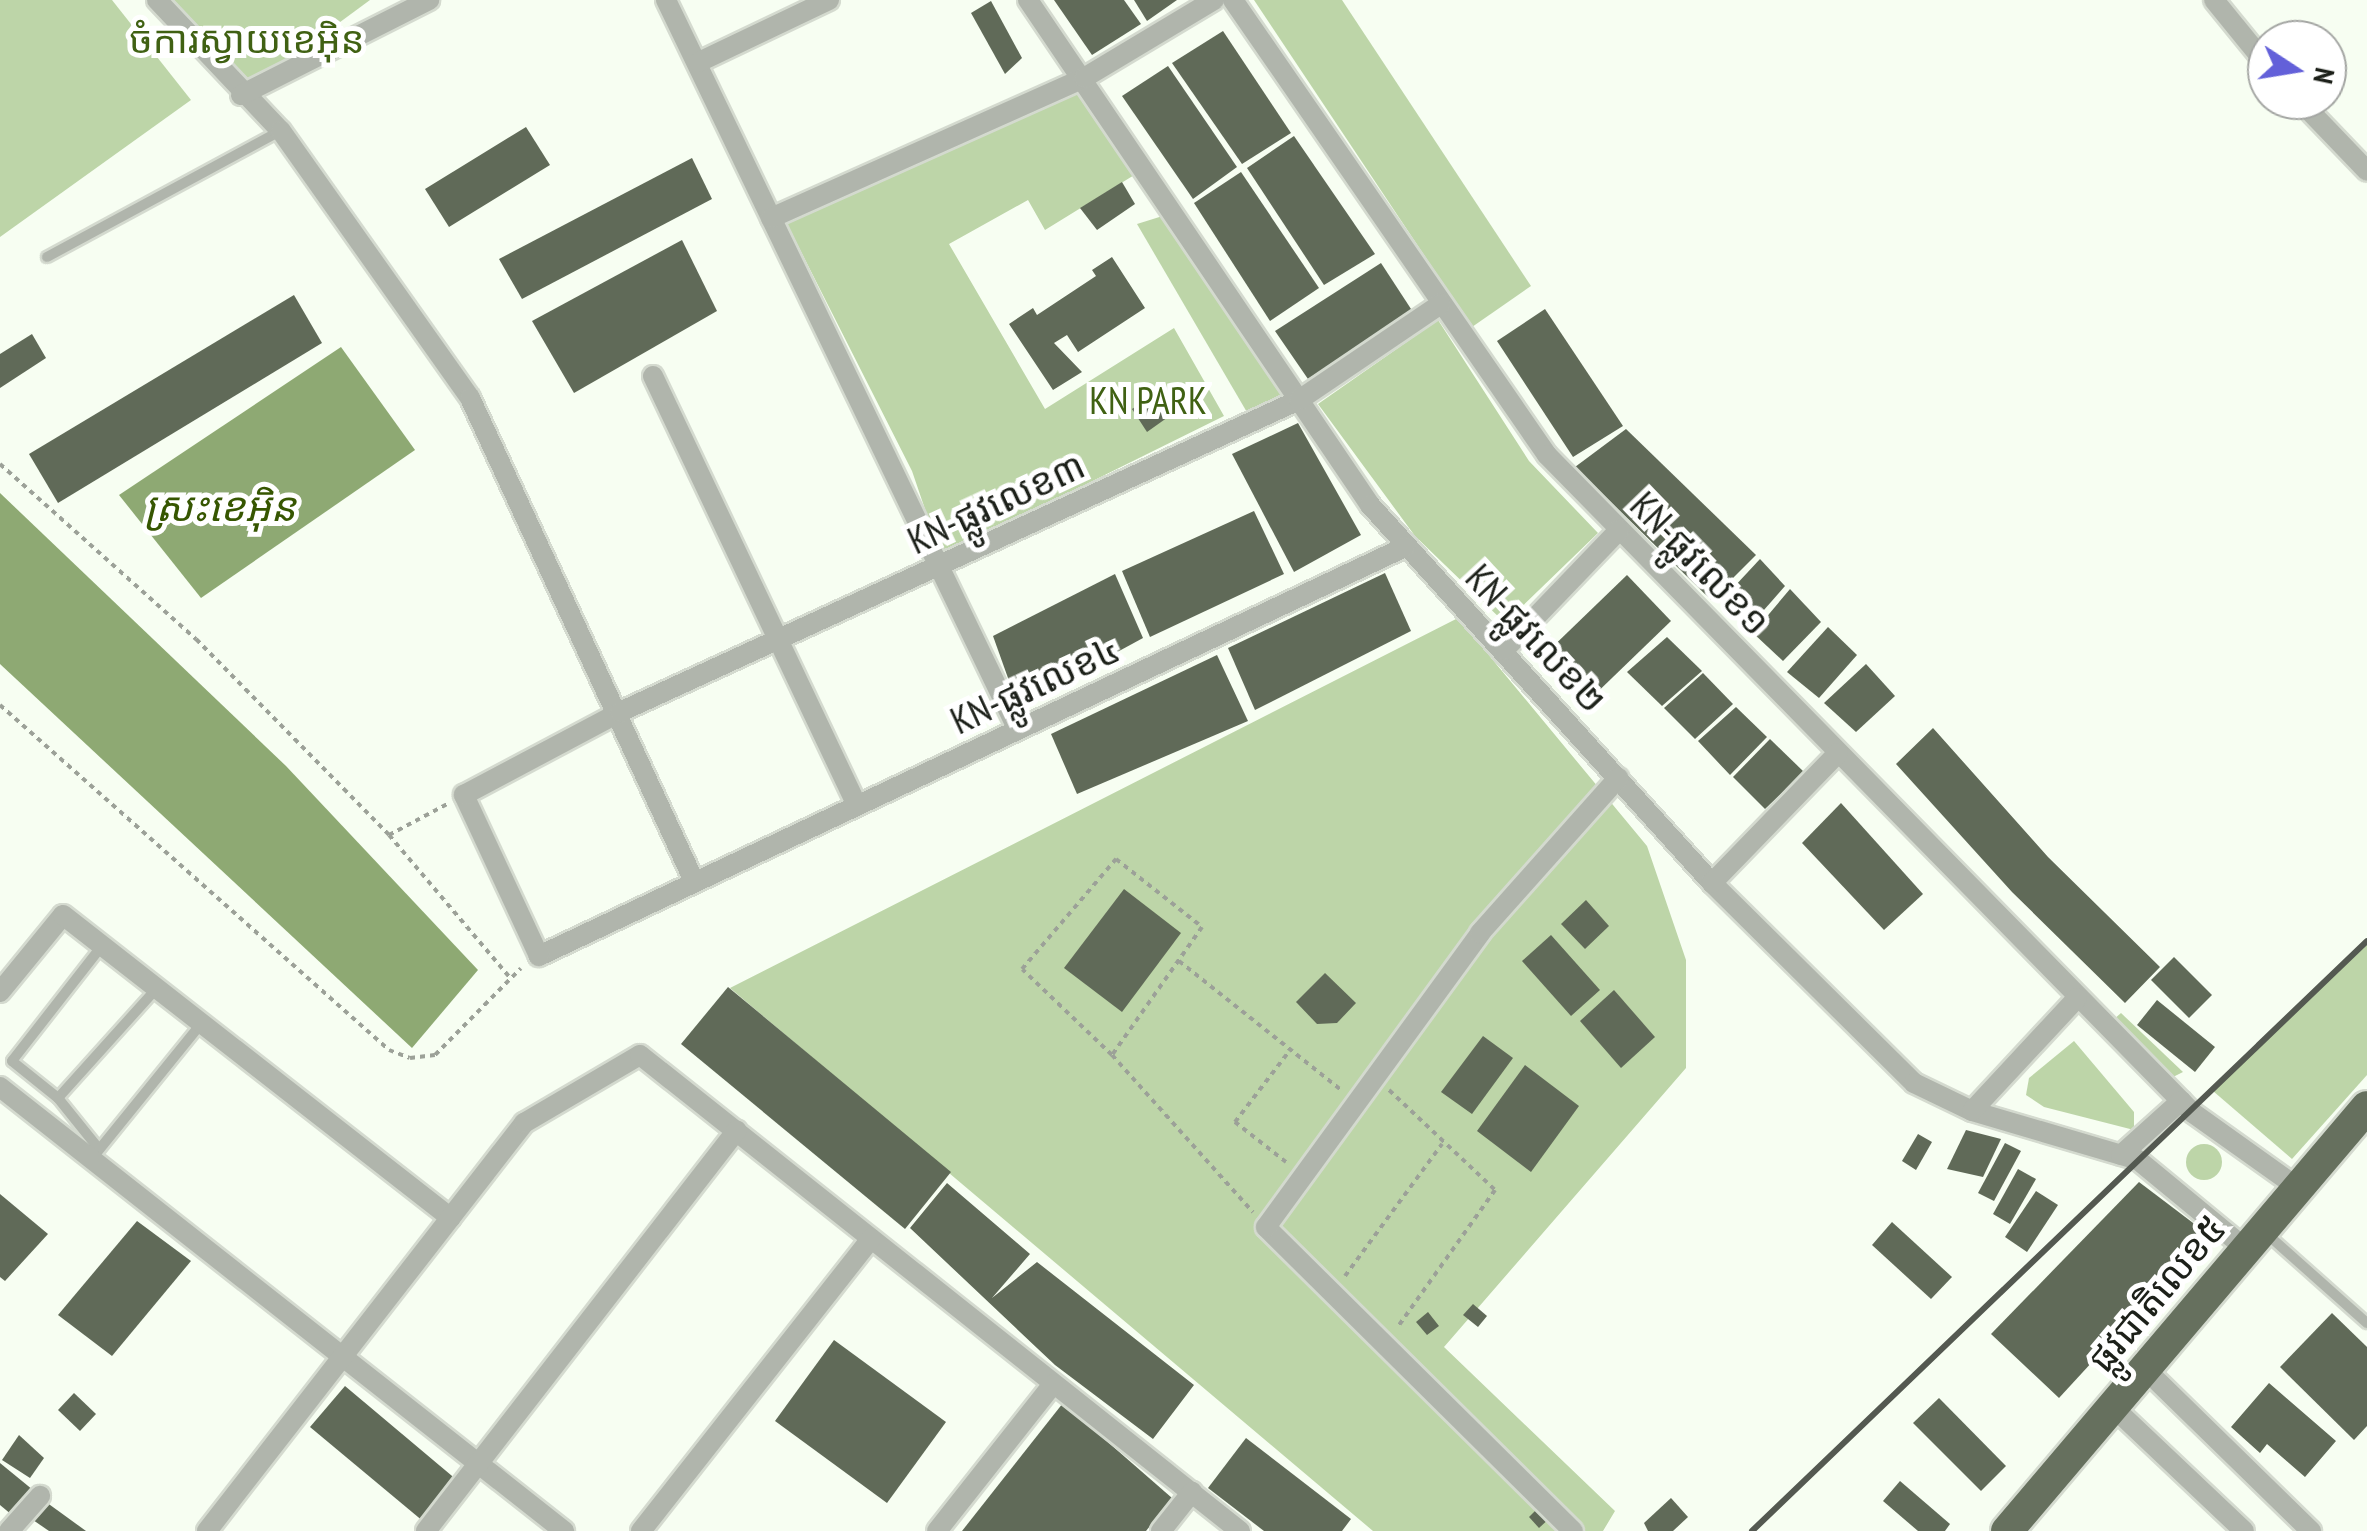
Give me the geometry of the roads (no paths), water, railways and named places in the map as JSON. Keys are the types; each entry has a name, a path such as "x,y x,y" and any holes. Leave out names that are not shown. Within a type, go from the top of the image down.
{"highway":[{"name":"ផ្លូវជាតិលេខ៥","path":"2007,1531 2367,1107"}],"street":[{"path":"156,0 241,95 280,131 470,398 620,712 694,881"},
{"path":"241,95 430,0"},
{"path":"666,0 936,568 1018,730"},
{"path":"698,62 829,0"},
{"name":"KN-ផ្លូវលេខ២","path":"1028,0 1300,400 1405,547 1504,650 1712,883 1914,1083 1972,1112 2130,1158"},
{"path":"771,218 1084,78 1214,0"},
{"name":"KN-ផ្លូវលេខ១","path":"1233,0 1547,455 2187,1107 2298,1188"},
{"path":"2214,0 2247,40"},
{"path":"2318,120 2367,170"},
{"name":"KN-ផ្លូវលេខ៣","path":"538,956 464,795 620,712 1300,400 1440,304"},
{"path":"653,376 857,805"},
{"path":"1504,650 1620,530"},
{"name":"KN-ផ្លូវលេខ៤","path":"538,956 1405,547"},
{"path":"1712,883 1838,752"},
{"path":"1573,1531 1266,1227 1378,1080 1480,933 1618,778"},
{"path":"0,992 62,916 450,1218"},
{"path":"1972,1112 2078,998"},
{"path":"219,1527 524,1123 640,1055 1240,1531"},
{"path":"0,1087 95,1154 564,1531"},
{"path":"2187,1107 2130,1158 2254,1240"},
{"path":"426,1531 737,1130"},
{"path":"646,1529 871,1239"},
{"path":"2146,1370 2311,1531"},
{"path":"937,1531 1053,1384"},
{"path":"2112,1408 2244,1531"},
{"path":"1161,1531 1192,1492"},
{"path":"9,1531 40,1496"}],"lane":[{"path":"47,256 280,131"},
{"path":"12,1061 102,946"},
{"path":"58,1098 156,989"},
{"path":"0,1053 58,1098 95,1154 201,1024"},
{"path":"2254,1240 2367,1323"}],"water":[{"name":"ស្រះខេអ៊ិន","path":"341,347 415,450 201,598 119,495"},
{"path":"0,493 286,766 478,970 412,1048 0,664"}],"railway":[{"path":"1752,1531 2367,941"}],"park label":[{"name":"ចំការស្វាយខេអ៊ិន","path":"247,39"},
{"name":"KN PARK","path":"1148,400"}]}
